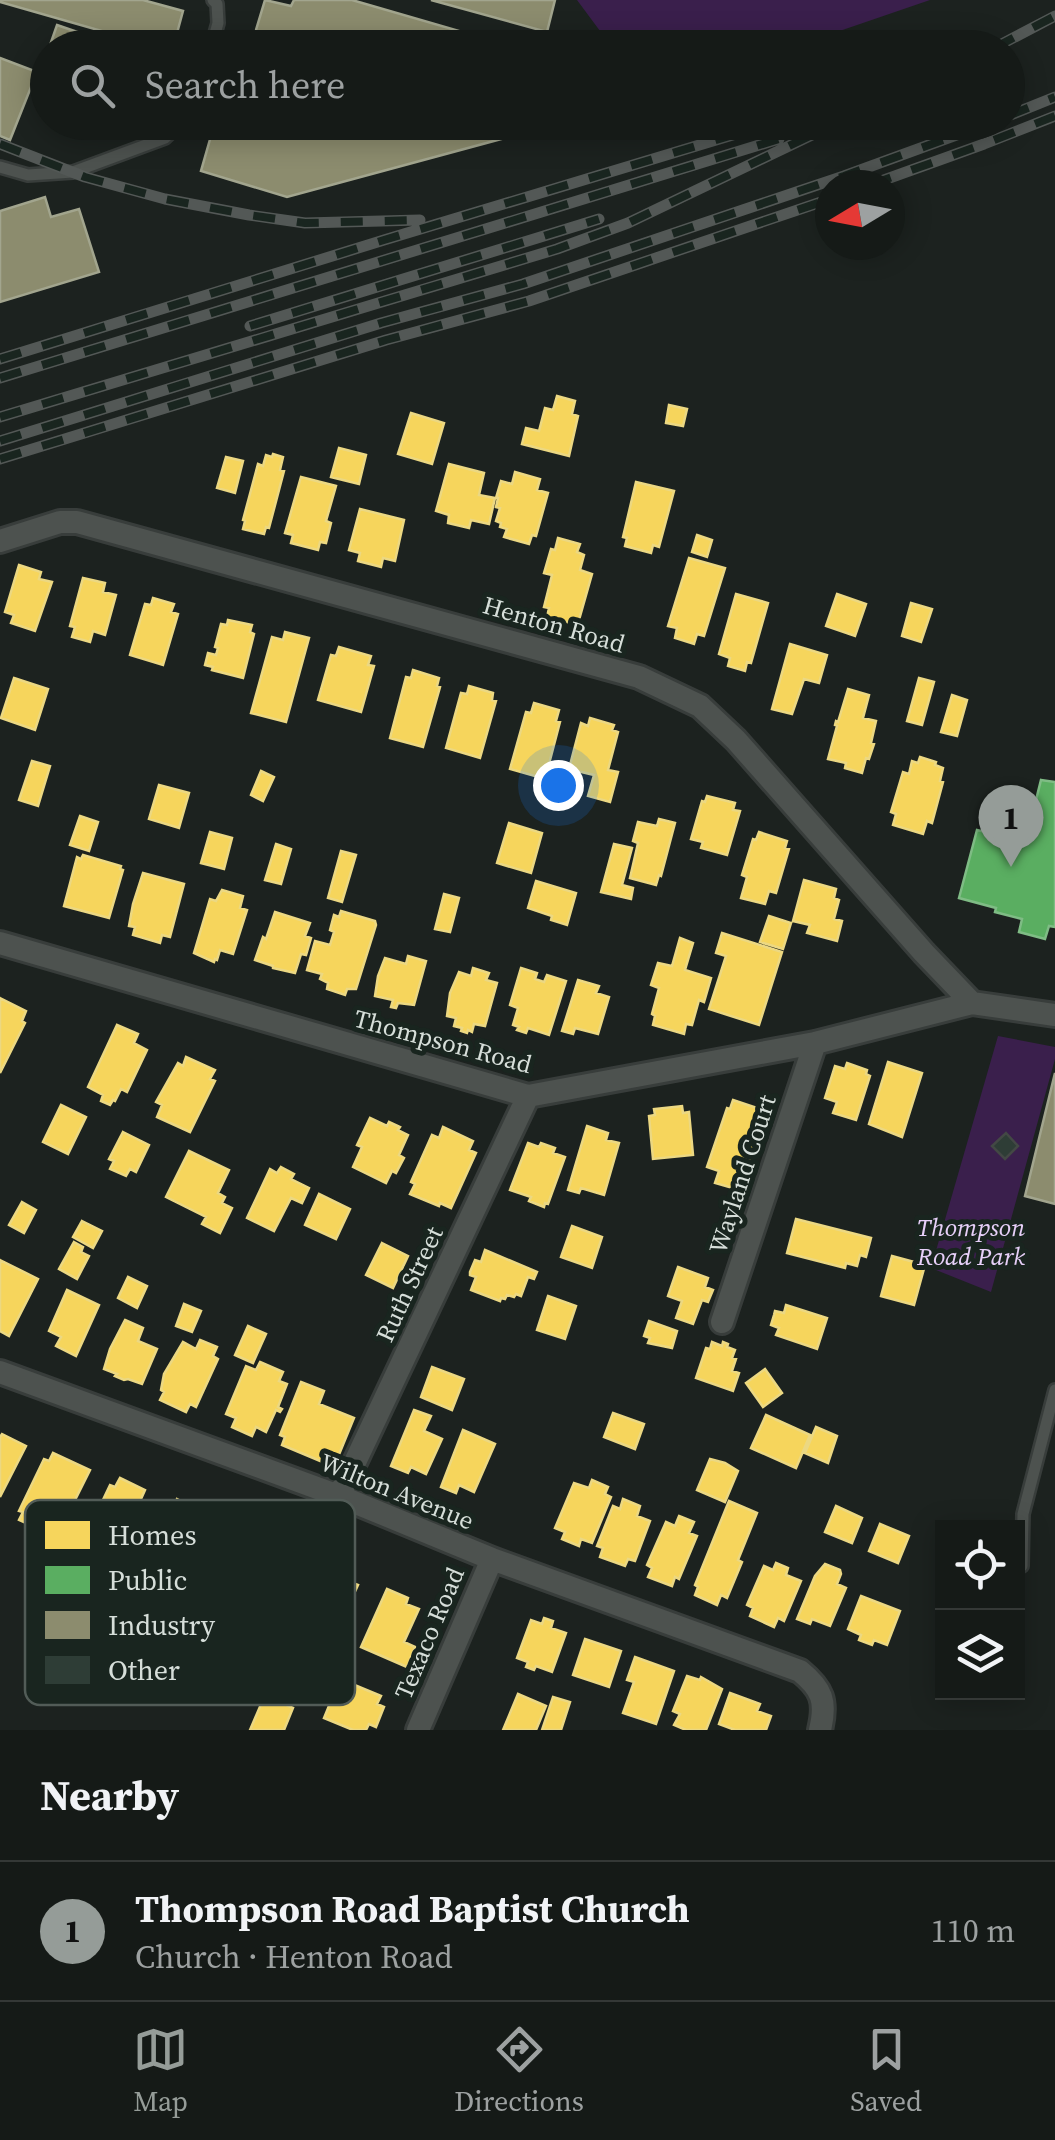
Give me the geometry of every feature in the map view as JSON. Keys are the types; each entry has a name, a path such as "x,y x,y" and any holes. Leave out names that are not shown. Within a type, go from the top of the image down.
{"street":[{"name":"Henton Road","path":"0,541 60,522 77,522 639,677 700,706 736,740 924,954 972,1002"},
{"name":"Thompson Road","path":"0,943 528,1096 814,1043 972,1002 1055,1016"},
{"name":"Wayland Court","path":"722,1322 814,1043"},
{"name":"Ruth Street","path":"339,1496 528,1096"},
{"name":"Wilton Avenue","path":"0,1372 349,1500"},
{"name":"Wilton Avenue","path":"355,1502 492,1558 800,1671 816,1684 822,1696 820,1730"},
{"name":"Texaco Road","path":"418,1730 492,1558"}],"lane":[{"path":"215,6 226,0"},
{"path":"0,167 28,175 73,172 160,140"},
{"path":"1023,1520 1055,1390"}],"green space":[{"path":"577,0 930,0 842,30 599,30"},
{"name":"Thompson Road Park","path":"998,1036 1055,1047 1055,1059 991,1292 931,1268"}],"building: Homes":[{"path":"557,396 575,401 572,414 578,416 569,456 522,444 526,428 539,431 545,408 553,410"},
{"path":"669,405 687,409 683,426 666,423"},
{"path":"411,413 444,423 432,464 398,454"},
{"path":"339,448 366,455 359,484 331,477"},
{"path":"266,455 283,457 280,470 284,471 269,528 264,534 243,529 258,464 263,466"},
{"path":"226,457 243,461 235,493 217,488"},
{"path":"449,464 484,473 479,495 495,498 489,524 471,520 469,528 448,523 449,515 436,511"},
{"path":"515,472 540,479 537,490 548,493 536,536 532,535 529,544 504,537 507,529 496,521 501,481 512,484"},
{"path":"301,477 336,486 326,521 331,523 326,543 320,542 318,550 291,543 293,535 285,533"},
{"path":"636,482 674,491 659,547 653,545 651,553 625,546 627,538 623,537"},
{"path":"360,509 404,520 395,561 383,558 381,567 358,561 360,553 349,550"},
{"path":"697,535 712,540 707,557 692,552"},
{"path":"558,538 580,544 577,552 584,555 580,570 592,574 579,620 572,618 571,623 547,617 549,608 544,607 552,575 544,573"},
{"path":"689,558 725,568 704,636 697,634 694,644 675,638 677,628 668,626"},
{"path":"19,565 41,572 39,579 52,582 35,631 11,623 14,615 5,612"},
{"path":"83,578 105,583 103,592 116,595 105,635 93,631 90,642 72,637 75,627 70,626"},
{"path":"736,594 768,603 751,663 747,662 745,671 728,666 730,658 719,654"},
{"path":"837,594 866,604 855,636 826,626"},
{"path":"153,598 174,604 171,612 178,614 163,665 130,655 145,604 151,605"},
{"path":"911,603 932,609 921,642 902,636"},
{"path":"228,620 252,625 250,632 254,634 243,678 205,665 208,653 216,655 221,624 227,625"},
{"path":"285,632 309,638 286,722 251,713 272,637 283,640"},
{"path":"790,644 827,655 819,683 804,679 792,714 772,709"},
{"path":"339,647 371,656 368,665 374,666 361,712 318,700 331,655 336,656"},
{"path":"413,670 439,678 440,687 423,747 390,738 406,677 411,678"},
{"path":"14,678 48,689 35,730 1,718"},
{"path":"919,678 934,682 922,725 907,721"},
{"path":"469,686 493,693 492,700 496,701 480,758 446,748 461,693 467,694"},
{"path":"848,689 869,695 863,718 876,721 871,743 874,744 862,773 845,768 846,763 828,759"},
{"path":"952,695 967,700 957,736 941,732"},
{"path":"534,703 559,710 556,721 560,722 542,778 510,769 526,712 531,713"},
{"path":"590,718 614,725 612,730 618,732 608,770 618,772 610,802 588,796 594,775 569,769 581,723 588,726"},
{"path":"920,757 943,768 932,823 927,821 923,834 893,825 896,814 891,812 903,772 909,774 912,761 918,763"},
{"path":"32,761 50,766 38,806 19,800"},
{"path":"261,771 274,777 263,801 251,795"},
{"path":"159,785 189,793 179,828 149,819"},
{"path":"707,796 735,803 733,810 740,811 727,855 701,848 703,842 691,839"},
{"path":"80,816 98,822 89,851 70,845"},
{"path":"659,819 675,823 656,885 630,878 638,822 657,826"},
{"path":"509,823 542,833 531,873 497,863"},
{"path":"210,832 232,838 224,869 201,863"},
{"path":"759,832 787,841 785,848 789,849 776,893 769,891 765,904 741,898 747,877 742,875 753,839"},
{"path":"276,844 291,849 281,884 265,880"},
{"path":"614,844 632,848 622,885 633,888 631,899 601,892"},
{"path":"341,851 356,855 342,902 328,898"},
{"path":"83,855 121,866 123,870 109,918 64,906 77,857 81,859"},
{"path":"143,873 184,884 170,937 162,935 160,943 133,935 135,927 129,926"},
{"path":"804,880 836,889 834,898 839,900 834,919 842,921 837,941 807,933 810,925 793,921"},
{"path":"536,881 576,893 567,925 528,908"},
{"path":"222,890 243,896 240,908 247,910 233,954 220,950 214,962 194,953 210,899 216,901"},
{"path":"444,894 459,898 450,932 435,929"},
{"path":"341,911 375,921 376,925 356,989 347,989 345,995 327,989 328,983 320,979 322,974 307,970 315,941 330,945 334,915 339,917"},
{"path":"275,912 310,923 305,936 311,938 306,955 301,954 295,973 255,960"},
{"path":"769,916 791,923 783,949 760,942"},
{"path":"722,933 782,952 759,1025 709,1009 726,956 716,953"},
{"path":"680,938 693,943 685,970 711,978 704,1002 699,1000 692,1025 686,1024 684,1034 653,1025 652,1014 659,988 651,985 658,963 672,966"},
{"path":"408,956 426,961 414,1005 398,1003 396,1008 391,1007 393,1000 375,996 378,976 385,958 406,964"},
{"path":"473,968 489,973 486,980 497,983 485,1026 474,1024 472,1032 467,1033 454,1026 456,1018 447,1016 450,993 459,972 471,976"},
{"path":"521,968 537,973 535,979 544,982 547,975 566,981 549,1035 528,1028 526,1033 513,1025 518,1008 510,1005"},
{"path":"578,980 599,986 596,993 609,997 598,1034 575,1028 573,1034 562,1031"},
{"path":"0,998 26,1011 22,1021 25,1023 0,1073"},
{"path":"117,1025 138,1034 134,1043 147,1050 127,1092 121,1089 110,1105 101,1101 103,1095 88,1087"},
{"path":"186,1057 215,1070 210,1079 215,1081 190,1132 157,1117 162,1105 156,1102 178,1063 183,1066"},
{"path":"888,1062 922,1073 902,1137 869,1124"},
{"path":"847,1063 867,1070 870,1076 856,1120 833,1113 837,1102 825,1098 835,1066 845,1069"},
{"path":"733,1100 763,1110 760,1119 764,1120 736,1189 715,1183 719,1171 707,1167"},
{"path":"61,1105 86,1117 68,1154 43,1142"},
{"path":"682,1106 683,1113 689,1112 693,1155 653,1159 649,1116 655,1115 654,1109"},
{"path":"370,1118 387,1126 389,1122 408,1135 399,1155 404,1158 386,1183 353,1167 362,1147 357,1145"},
{"path":"587,1126 608,1133 606,1140 619,1143 604,1195 581,1188 579,1193 568,1190"},
{"path":"443,1127 473,1141 469,1150 476,1153 451,1208 410,1194 415,1184 411,1182 432,1135 439,1138"},
{"path":"123,1132 149,1145 136,1172 130,1169 126,1176 110,1169 114,1161 109,1159"},
{"path":"528,1143 555,1148 553,1153 565,1157 544,1207 529,1201 531,1197 510,1190"},
{"path":"189,1151 229,1170 218,1193 225,1197 222,1203 232,1208 220,1233 202,1224 206,1217 166,1197"},
{"path":"281,1167 294,1174 291,1179 309,1188 302,1203 291,1198 274,1231 247,1218 270,1169 277,1173"},
{"path":"319,1194 350,1209 336,1239 305,1225"},
{"path":"22,1202 36,1210 24,1233 9,1225"},
{"path":"796,1219 871,1238 866,1257 860,1255 857,1266 846,1263 845,1268 787,1253"},
{"path":"82,1221 102,1231 93,1248 73,1237"},
{"path":"572,1226 602,1237 592,1268 561,1257"},
{"path":"74,1242 89,1256 77,1279 59,1269"},
{"path":"382,1243 408,1256 393,1288 366,1275"},
{"path":"485,1250 537,1272 534,1279 528,1277 521,1296 507,1295 500,1301 471,1290 476,1277 470,1272 475,1260 481,1262"},
{"path":"892,1256 925,1265 914,1305 881,1296"},
{"path":"0,1260 38,1279 9,1336 0,1331"},
{"path":"678,1267 708,1278 705,1287 713,1290 708,1302 702,1300 693,1324 676,1318 682,1301 668,1296"},
{"path":"128,1277 147,1286 137,1308 118,1298"},
{"path":"67,1290 99,1305 76,1356 56,1346 61,1337 49,1331"},
{"path":"548,1296 576,1306 565,1339 537,1330"},
{"path":"184,1304 201,1311 192,1332 176,1326"},
{"path":"786,1305 827,1318 817,1349 776,1335 779,1328 771,1325 775,1311 784,1313"},
{"path":"125,1320 143,1328 138,1341 157,1349 142,1384 104,1369"},
{"path":"649,1321 677,1331 672,1348 648,1343 650,1338 644,1336"},
{"path":"248,1326 266,1334 253,1363 235,1355"},
{"path":"200,1340 217,1347 213,1356 218,1359 196,1407 190,1404 186,1412 160,1400 164,1374 183,1342 196,1349"},
{"path":"712,1342 722,1346 723,1342 735,1350 732,1371 739,1373 733,1391 696,1378 706,1348 710,1349"},
{"path":"260,1362 283,1372 279,1381 287,1384 278,1407 280,1412 276,1410 266,1432 256,1427 252,1436 232,1427 236,1418 226,1414 246,1366 256,1370"},
{"path":"432,1367 464,1379 452,1410 421,1397"},
{"path":"765,1369 782,1393 763,1407 746,1383"},
{"path":"301,1382 324,1391 319,1404 354,1418 338,1457 328,1454 325,1463 282,1445 285,1437 280,1435"},
{"path":"414,1410 431,1416 424,1431 442,1439 426,1474 411,1467 408,1473 391,1466"},
{"path":"613,1413 644,1424 635,1449 604,1437"},
{"path":"766,1415 810,1435 796,1468 751,1448"},
{"path":"816,1427 837,1436 828,1463 805,1453"},
{"path":"463,1430 495,1444 474,1492 459,1485 456,1493 441,1487"},
{"path":"2,1434 26,1446 0,1497 0,1437"},
{"path":"53,1453 90,1470 75,1500 25,1500 25,1523 19,1520 23,1512 19,1511 44,1459 49,1461"},
{"path":"710,1459 738,1471 725,1502 697,1490"},
{"path":"120,1478 145,1490 144,1500 103,1500 110,1485 115,1487"},
{"path":"592,1480 608,1487 605,1494 611,1497 592,1543 581,1539 579,1546 562,1539 565,1532 555,1528 574,1483 589,1488"},
{"path":"623,1499 640,1506 637,1516 650,1521 635,1561 628,1559 625,1566 600,1557 603,1548 597,1546 613,1506 620,1509"},
{"path":"729,1501 757,1513 727,1598 721,1595 717,1605 695,1595 695,1585"},
{"path":"836,1506 862,1518 852,1543 825,1532"},
{"path":"679,1516 694,1522 689,1533 697,1536 679,1579 675,1577 672,1586 648,1577 652,1568 647,1565 666,1522 675,1526"},
{"path":"880,1524 909,1536 898,1563 869,1551"},
{"path":"776,1563 788,1568 786,1575 801,1581 784,1621 778,1618 774,1627 750,1616 753,1608 747,1605 764,1566 773,1570"},
{"path":"825,1564 840,1570 837,1584 846,1588 830,1626 812,1619 810,1624 797,1619 815,1576"},
{"path":"387,1589 408,1598 406,1604 419,1609 404,1642 415,1647 407,1667 361,1647"},
{"path":"861,1596 900,1611 887,1645 859,1640 861,1635 848,1629"},
{"path":"544,1618 553,1621 551,1628 566,1633 552,1672 526,1667 528,1662 517,1658 531,1620 542,1624"},
{"path":"585,1639 621,1651 609,1687 573,1675"},
{"path":"635,1657 674,1671 656,1724 623,1713 634,1682 627,1680"},
{"path":"687,1676 700,1680 701,1677 722,1689 706,1730 686,1730 674,1725 680,1714 673,1711"},
{"path":"355,1685 381,1696 377,1704 384,1707 376,1727 369,1724 366,1730 353,1730 324,1718 329,1705 355,1705"},
{"path":"730,1693 760,1704 757,1711 771,1716 766,1730 735,1730 719,1724"},
{"path":"518,1694 546,1706 536,1730 503,1730"},
{"path":"553,1697 570,1702 561,1730 542,1730"},
{"path":"261,1705 293,1708 284,1730 250,1730"}],"building: Public":[{"path":"1041,780 1055,782 1055,927 1049,926 1045,939 1019,932 1022,919 959,898 977,830 1003,836 1004,829 1015,832 1018,821 1030,824"}],"building: Industry":[{"path":"143,0 183,11 178,30 98,30 0,2"},
{"path":"265,0 291,6 294,0 352,0 456,30 256,30"},
{"path":"431,0 555,0 548,30"},
{"path":"0,58 30,69 30,90 10,140 0,136"},
{"path":"210,140 498,140 287,197 201,171"},
{"path":"45,197 51,217 79,209 99,272 0,302 0,211"},
{"path":"1055,1073 1055,1204 1025,1196"}],"building: Other":[{"path":"1006,1133 1018,1146 1005,1159 992,1146"}],"railway":[{"path":"1025,32 1055,16"},
{"path":"1025,109 1055,97"},
{"path":"1025,128 1055,116"},
{"path":"0,359 716,140"},
{"path":"0,378 776,140"},
{"path":"0,417 557,249 628,223 801,140"},
{"path":"0,441 381,323 523,284 943,140"},
{"path":"905,172 994,140"},
{"path":"0,144 85,177 165,199 249,215 305,223 420,220"},
{"path":"0,459 386,340 529,301 815,204"},
{"path":"250,326 599,219"}],"place":[{"name":"Thompson Road Baptist Church","path":"1011,867"}]}
